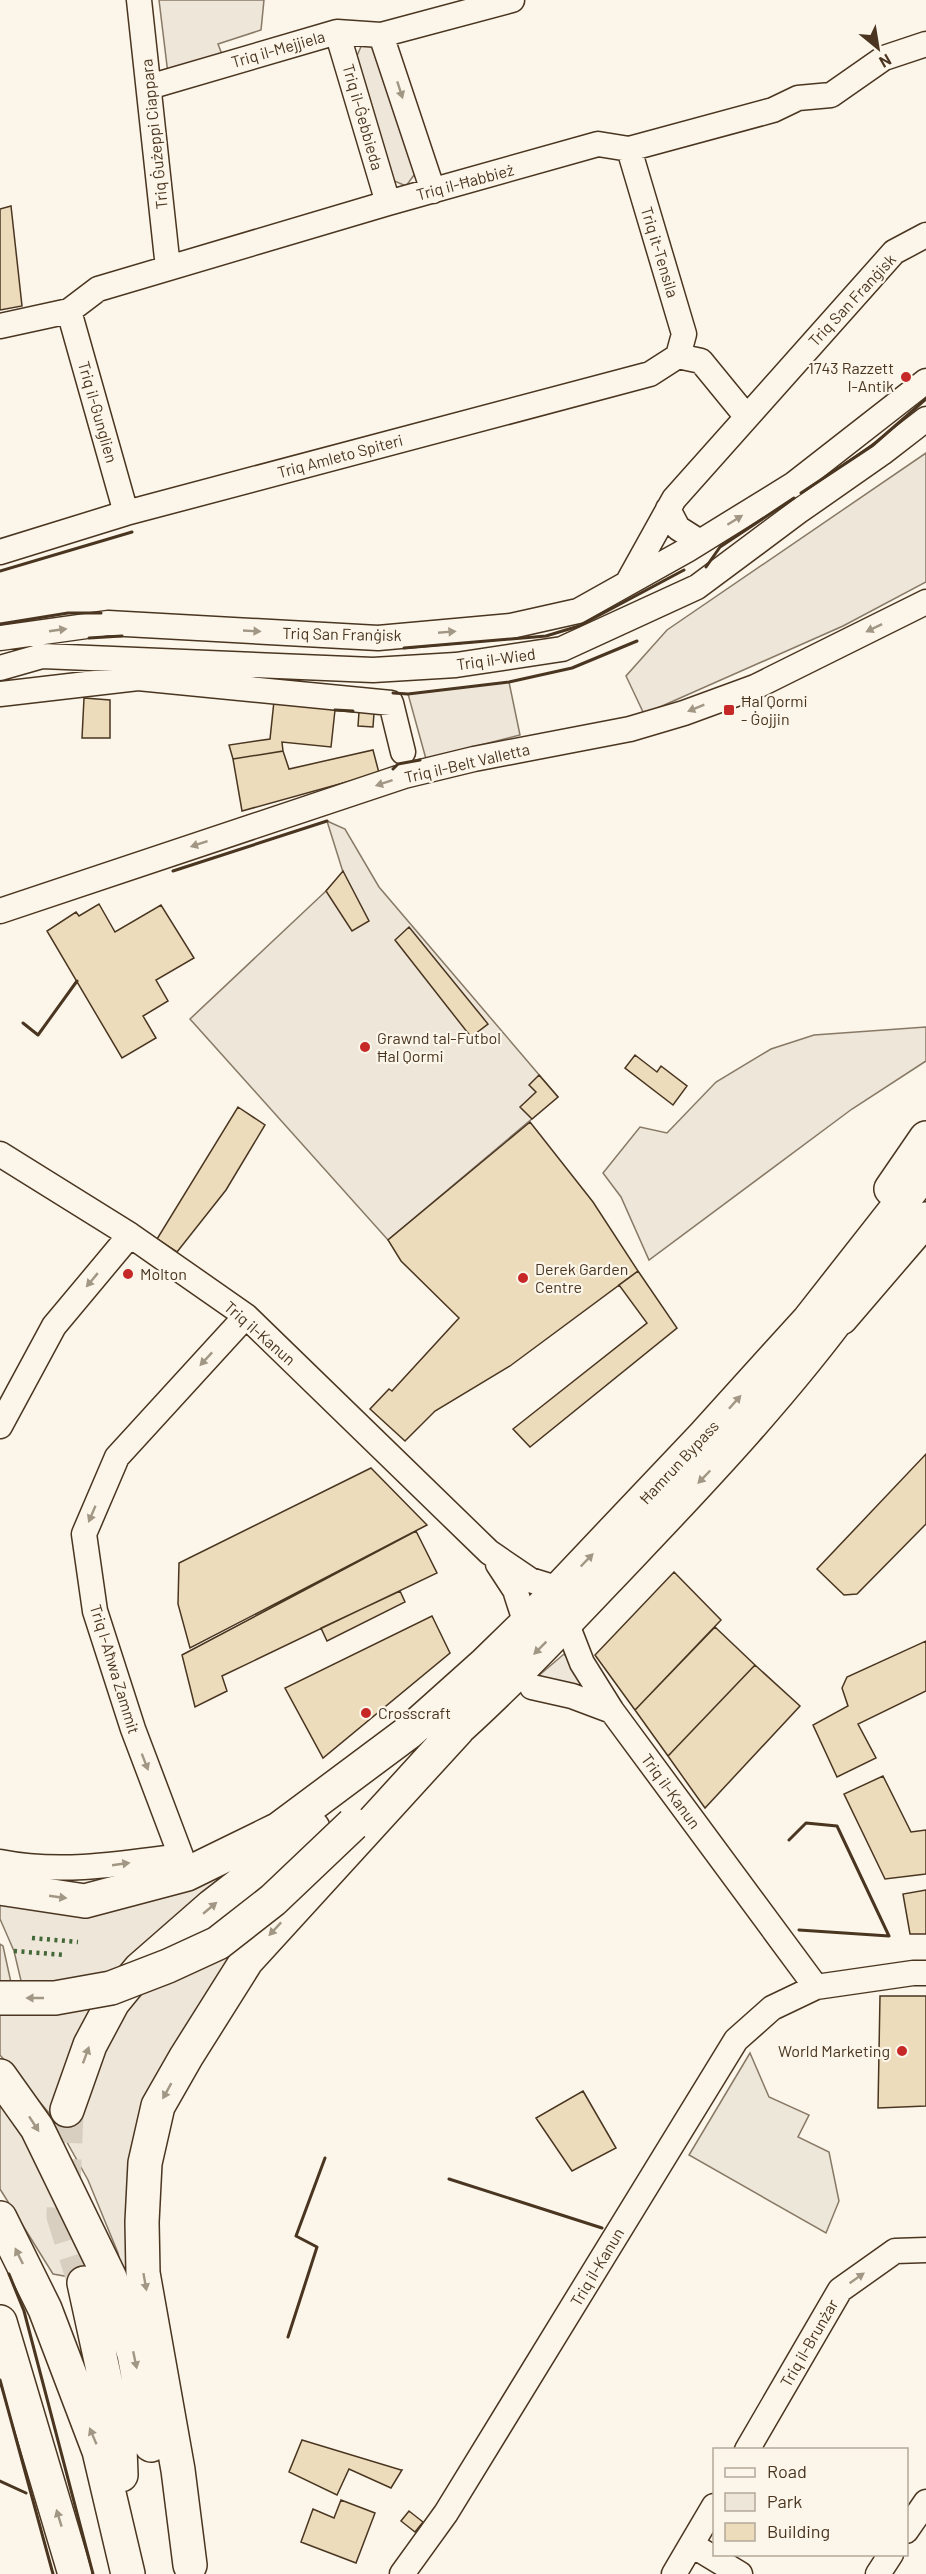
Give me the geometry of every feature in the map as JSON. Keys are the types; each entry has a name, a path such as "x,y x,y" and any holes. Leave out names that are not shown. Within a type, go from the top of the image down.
{"highway":[{"path":"816,1329 915,1151 926,1138"},
{"name":"Ħamrun Bypass","path":"458,1729 566,1622 726,1454 926,1171"},
{"name":"Ħamrun Bypass","path":"409,1732 485,1664 704,1437 816,1329 926,1196"},
{"path":"816,1329 926,1219"},
{"path":"181,1856 284,1812 405,1717 485,1664"},
{"path":"0,1998 55,1998 111,1988 168,1966 218,1943 273,1900 352,1824 458,1729"},
{"path":"0,2076 37,2128 110,2278 135,2354 154,2461 190,2565 178,2470 143,2273 142,2222 145,2163 158,2106 247,1960 458,1729"},
{"path":"0,1888 85,1901 187,1874 279,1829 409,1732"},
{"path":"67,2110 90,2045 113,2002 140,1969 212,1906 349,1800 409,1732"},
{"path":"0,2218 45,2309 99,2451 128,2574"},
{"path":"84,2283 120,2448 128,2574"},
{"path":"0,2322 75,2574"}],"street":[{"name":"Triq Ġużeppi Ciappara","path":"139,0 168,268"},
{"name":"Triq il-Mejjiela","path":"149,87 338,32 381,35 512,0"},
{"name":"Triq il-Ġebbieda","path":"338,32 388,203"},
{"path":"381,35 433,191"},
{"name":"Triq il-Ħabbież","path":"0,326 69,311 98,289 388,203 598,144 629,149 773,110 798,98 831,95 884,58 926,44"},
{"name":"Triq it-Tensila","path":"629,149 684,334 678,356"},
{"name":"Triq San Franġisk","path":"0,638 108,623 368,638 512,626 578,611 630,580 674,499 894,252 926,235"},
{"name":"Triq il-Gunglien","path":"69,311 126,513"},
{"path":"678,356 702,361 746,416"},
{"name":"Triq Amleto Spiteri","path":"0,552 126,513 650,374 678,356"},
{"path":"630,580 700,542 794,484 926,381"},
{"name":"Triq il-Wied","path":"0,668 42,656 373,670 456,665 562,649 697,587 926,419"},
{"path":"668,509 678,528 700,542"},
{"name":"Triq il-Belt Valletta","path":"0,911 404,776 474,759 630,729 684,712 755,687 926,602"},
{"path":"0,694 138,678 391,703 403,752"},
{"name":"Triq il-Kanun","path":"0,1154 130,1235 246,1316 489,1552 530,1580 559,1589"},
{"path":"0,1426 54,1326 130,1235"},
{"name":"Triq l-Aħwa Zammit","path":"181,1856 133,1729 95,1611 84,1534 117,1457 246,1316"},
{"name":"Triq il-Kanun","path":"489,1552 515,1590 526,1623"},
{"name":"Triq il-Kanun","path":"566,1622 582,1663 612,1711 816,1987"},
{"path":"532,1687 572,1696 612,1711"},
{"path":"0,1862 24,1867 92,1868 181,1856"},
{"name":"Triq il-Kanun","path":"402,2574 446,2513 736,2040 772,2008 816,1987 926,1973"},
{"name":"Triq il-Brunżar","path":"748,2448 840,2290 895,2251 926,2250"},
{"path":"908,2528 926,2502"},
{"path":"674,2574 713,2508"},
{"path":"692,2545 741,2574"},
{"path":"878,2574 890,2556"}],"green space":[{"path":"159,0 264,0 261,30 218,44 223,57 168,74"},
{"path":"363,42 375,44 417,171 406,186 392,180 356,58"},
{"path":"926,453 926,582 843,626 644,714 626,676 667,630"},
{"path":"509,682 520,735 426,759 408,694"},
{"name":"Grawnd tal-Futbol Ħal Qormi","path":"327,821 345,829 379,887 558,1097 388,1240 190,1019 326,891 343,872"},
{"path":"926,1027 926,1061 852,1109 649,1260 621,1197 603,1173 640,1127 667,1133 716,1082 771,1049 814,1035"},
{"path":"564,1654 592,1690 536,1678"},
{"path":"253,1861 172,1919 113,1976 22,1985 14,1951 0,1919 0,1900"},
{"path":"0,1944 3,1946 12,1987 0,1986"},
{"path":"237,1947 157,2086 139,2345 118,2253 88,2180 54,2119 0,2055 0,2012 113,2002 168,1984"},
{"path":"0,2097 26,2133 98,2282 53,2274 0,2189"}],"shaded area":[{"path":"750,2053 769,2097 809,2115 798,2137 829,2152 839,2201 826,2233 689,2155"}],"building":[{"path":"11,206 22,306 0,310 0,209"},
{"path":"84,698 110,700 110,738 82,738"},
{"path":"274,701 335,710 331,747 282,742 283,751 233,759 229,745 270,739"},
{"path":"359,712 374,713 373,727 358,726"},
{"path":"373,750 379,773 242,811 233,759 283,751 289,769"},
{"path":"343,871 369,921 352,931 326,891"},
{"path":"99,904 115,932 161,905 194,958 156,980 168,1001 143,1016 156,1038 122,1058 47,931 76,912 79,916"},
{"path":"409,927 488,1024 471,1037 395,940"},
{"path":"635,1055 657,1072 661,1066 687,1086 673,1105 625,1068"},
{"path":"539,1075 558,1097 532,1119 520,1107 536,1092 529,1085"},
{"path":"238,1107 265,1125 226,1190 177,1252 157,1239"},
{"name":"Derek Garden Centre","path":"530,1122 593,1202 638,1271 510,1366 435,1411 405,1441 370,1409 389,1389 392,1391 459,1318 401,1261 388,1240"},
{"path":"638,1271 677,1328 530,1447 513,1429 647,1323 619,1285"},
{"path":"926,1454 926,1524 857,1594 844,1595 817,1569"},
{"path":"371,1468 427,1525 190,1648 178,1604 179,1563"},
{"path":"416,1531 437,1573 222,1676 227,1691 195,1707 182,1655"},
{"path":"674,1572 721,1620 635,1710 595,1655"},
{"path":"400,1591 405,1602 327,1641 321,1628"},
{"path":"432,1616 450,1653 323,1758 285,1688"},
{"path":"715,1627 755,1665 668,1756 635,1710"},
{"path":"926,1641 926,1691 858,1724 876,1758 837,1777 813,1725 848,1706 842,1688 847,1677"},
{"path":"755,1665 800,1706 705,1808 668,1756"},
{"path":"883,1776 911,1832 926,1830 926,1874 885,1879 844,1794"},
{"path":"926,1890 926,1934 910,1934 903,1894"},
{"name":"World Marketing","path":"880,1996 926,1996 926,2106 878,2108"},
{"path":"583,2091 616,2148 572,2171 536,2118"},
{"path":"302,2440 402,2470 391,2488 349,2469 337,2495 289,2472"},
{"path":"341,2500 375,2513 356,2563 301,2542 313,2509 334,2518"},
{"path":"409,2511 423,2522 415,2532 401,2521"}],"tunnel":[{"path":"67,2110 63,2216 84,2283"}],"hedge":[{"path":"32,1938 78,1942"},
{"path":"14,1951 65,1955"}],"wall":[{"path":"801,493 872,446 926,399"},
{"path":"706,567 720,547 794,498"},
{"path":"0,571 132,532"},
{"path":"404,648 546,636 579,626 684,570"},
{"path":"0,624 68,613 101,613"},
{"path":"89,638 122,636"},
{"path":"393,693 408,694 509,682 572,668 637,641"},
{"path":"335,710 353,711"},
{"path":"393,769 398,764 420,760"},
{"path":"173,871 327,821"},
{"path":"23,1023 38,1035 77,981"},
{"path":"789,1840 806,1823 837,1826 889,1936 799,1930"},
{"path":"288,2337 317,2247 296,2236 325,2158"},
{"path":"449,2179 602,2228"},
{"path":"9,2274 24,2311 93,2574"},
{"path":"0,2380 53,2574"},
{"path":"0,2481 26,2493"}],"place":[{"name":"1743 Razzett l-Antik","path":"906,377"},
{"name":"Ħal Qormi - Ġojjin","path":"729,710"},
{"name":"Grawnd tal-Futbol Ħal Qormi","path":"365,1047"},
{"name":"Molton","path":"128,1274"},
{"name":"Derek Garden Centre","path":"523,1278"},
{"name":"Crosscraft","path":"366,1713"},
{"name":"World Marketing","path":"902,2051"}]}
